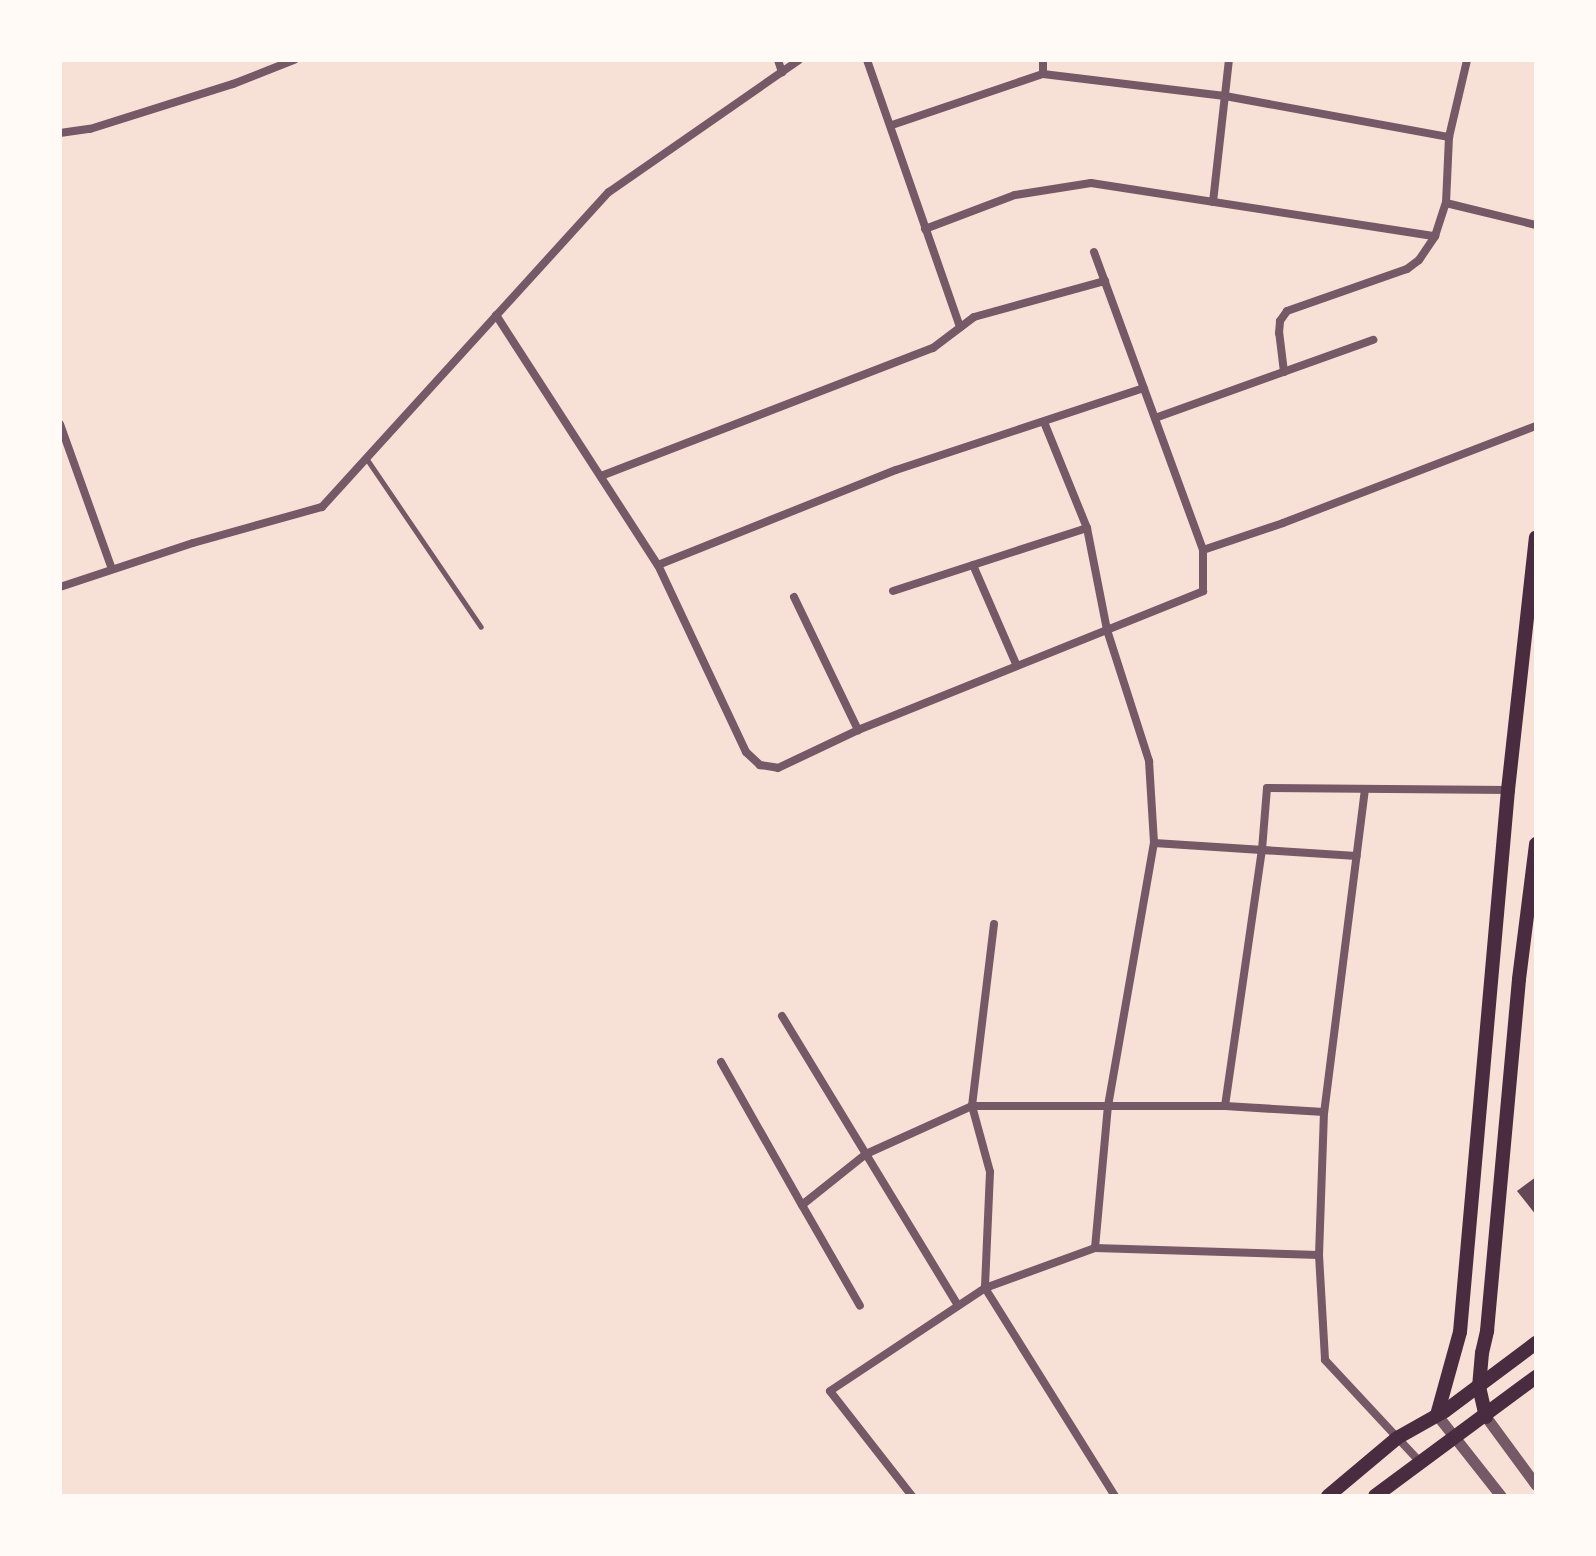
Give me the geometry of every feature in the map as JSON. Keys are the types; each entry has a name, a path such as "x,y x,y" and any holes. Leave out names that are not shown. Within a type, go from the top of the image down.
{"main road":[{"path":"1437,1415 1460,1332 1508,790 1536,538"},
{"path":"1486,1417 1479,1387 1487,1331 1519,979 1536,844"},
{"path":"1328,1496 1397,1438 1479,1387 1536,1343"},
{"path":"1375,1496 1486,1417 1536,1377"}],"street":[{"path":"60,133 90,129 233,84 294,60"},
{"path":"778,60 782,72"},
{"path":"60,587 322,507 609,192 799,60"},
{"path":"867,60 960,327"},
{"path":"1043,60 1043,74"},
{"path":"1213,202 1229,60"},
{"path":"1284,372 1279,333 1280,321 1287,311 1407,269 1419,260 1435,236 1446,203 1449,137 1467,60"},
{"path":"892,125 1043,74 1225,96 1449,137"},
{"path":"925,229 1015,195 1091,183 1435,236"},
{"path":"1446,203 1536,225"},
{"path":"496,315 658,565 746,752 760,765 778,768 858,730 1203,591 1203,550 1094,252"},
{"path":"601,476 933,348 974,317 1105,281"},
{"path":"1155,418 1373,340"},
{"path":"658,565 896,470 1144,388"},
{"path":"1044,422 1087,528 1107,630 1149,761 1154,843 1108,1106 1095,1248"},
{"path":"60,424 112,569"},
{"path":"1203,550 1283,523 1536,426"},
{"path":"893,591 1087,528"},
{"path":"973,565 1017,666"},
{"path":"794,597 858,730"},
{"path":"1225,1106 1262,850 1267,788 1508,790"},
{"path":"1365,789 1324,1112 1319,1255 1325,1360 1420,1462"},
{"path":"1154,843 1357,856"},
{"path":"994,924 972,1106 990,1172 985,1288 1115,1496"},
{"path":"782,1016 958,1306"},
{"path":"721,1062 860,1306"},
{"path":"802,1205 866,1154 972,1106 1225,1106 1324,1112"},
{"path":"912,1496 830,1391 985,1288 1095,1248 1319,1255"},
{"path":"1437,1415 1501,1496"},
{"path":"1486,1417 1536,1485"}],"lane":[{"path":"366,458 481,627"}],"building":[{"path":"1536,1177 1536,1215 1517,1191"}]}
